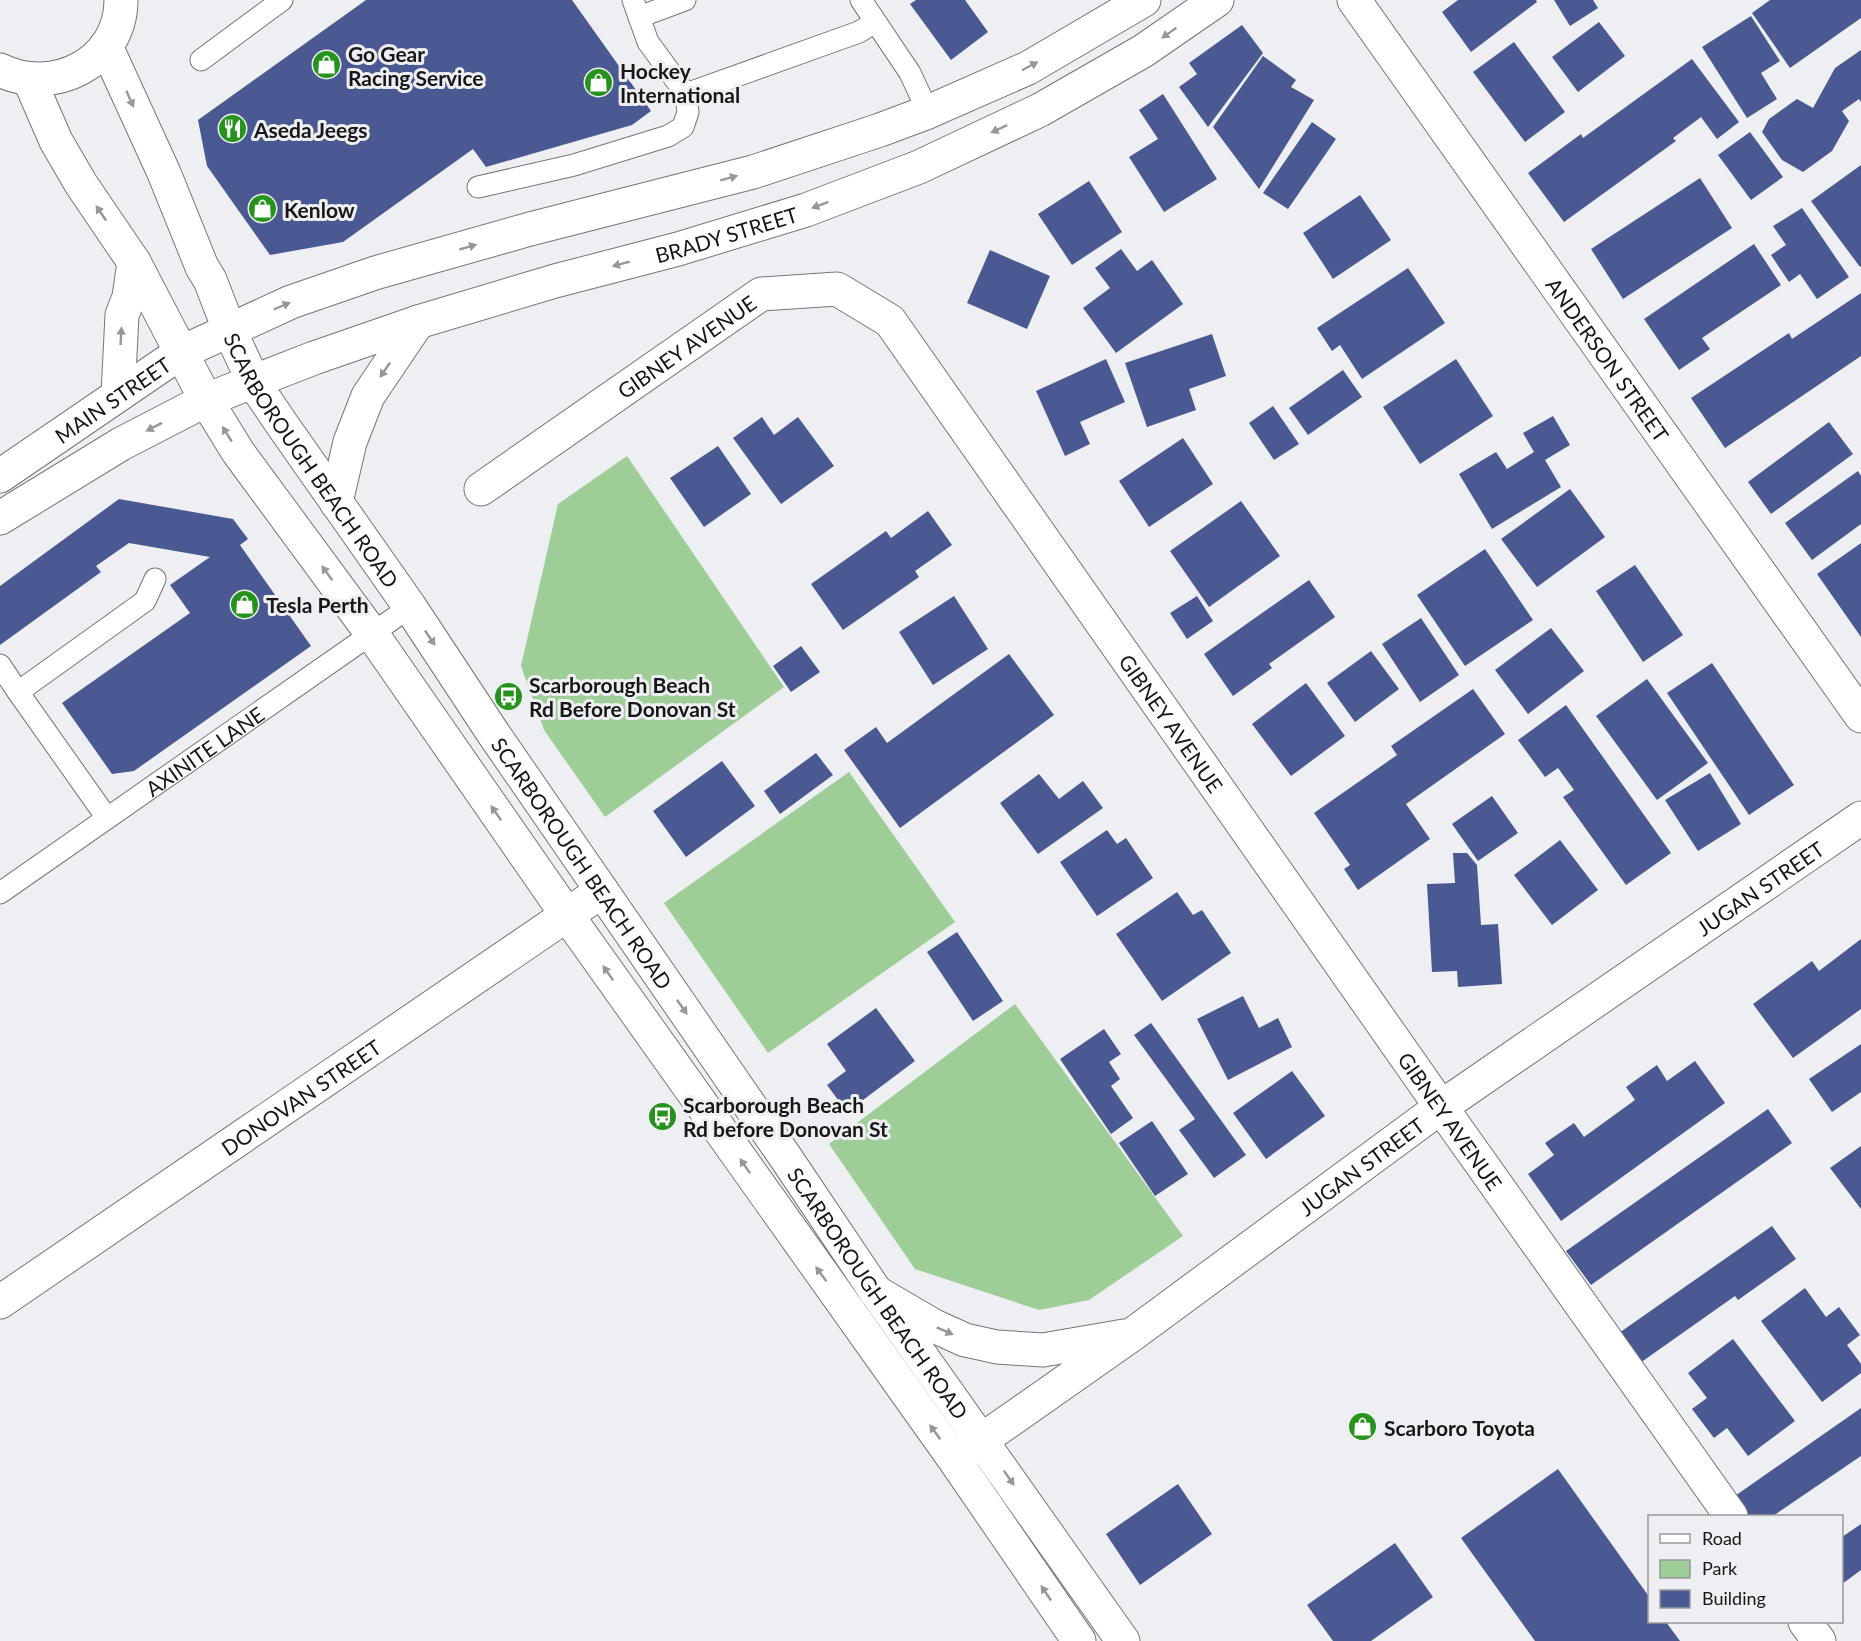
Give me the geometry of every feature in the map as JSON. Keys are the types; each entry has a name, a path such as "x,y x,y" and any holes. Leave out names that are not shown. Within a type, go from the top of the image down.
{"main road":[{"path":"15,74 58,78 91,62 106,46 113,34 121,0"},
{"path":"229,329 291,302 375,273 530,229 753,172 880,130 928,112 1028,68 1144,0"},
{"name":"BRADY STREET","path":"206,400 314,358 418,322 555,281 678,249 796,213 919,167 1040,110 1143,51 1217,0"},
{"name":"ANDERSON STREET","path":"1354,0 1861,717"},
{"name":"SCARBOROUGH BEACH ROAD","path":"106,46 164,173 202,267 210,280 254,383 410,607 876,1292 1124,1641"},
{"name":"SCARBOROUGH BEACH ROAD","path":"15,74 81,184 134,262 206,400 249,467 372,634 567,915 954,1459 1079,1641"},
{"path":"118,394 122,315 129,297 134,262"},
{"name":"GIBNEY AVENUE","path":"481,489 761,294 837,289 890,321 1730,1515"},
{"path":"336,502 350,442 368,396 418,322"},
{"name":"MAIN STREET","path":"0,476 180,353 229,329"},
{"name":"MAIN STREET","path":"0,518 121,444 206,400"},
{"name":"JUGAN STREET","path":"954,1459 1133,1334 1441,1107 1861,818"},
{"name":"DONOVAN STREET","path":"0,1302 602,891"},
{"path":"876,1292 934,1326 965,1340 997,1347 1043,1350 1133,1334"},
{"path":"1806,1623 1819,1641"}],"lane":[{"path":"201,60 282,0"},
{"path":"478,187 574,165 669,136 683,127 688,112 686,94 648,42 636,8 685,0"},
{"path":"861,0 910,73 928,112"},
{"path":"686,94 859,32 875,22"},
{"path":"18,692 145,601 155,579"},
{"name":"AXINITE LANE","path":"0,893 410,607"},
{"path":"0,665 107,818"}],"green space":[{"path":"627,456 784,687 605,817 544,730 521,666 558,504"},
{"path":"849,772 955,922 768,1053 664,903"},
{"path":"1015,1004 1183,1236 1089,1300 1039,1310 915,1269 829,1144"}],"building":[{"path":"366,0 572,0 651,111 632,125 486,167 473,149 343,242 270,255 207,166 198,120"},
{"path":"916,0 965,0 988,32 951,60 910,4"},
{"path":"1458,0 1536,0 1537,2 1471,52 1442,12"},
{"path":"1554,0 1593,0 1598,8 1570,26"},
{"path":"1770,0 1861,0 1861,18 1790,68 1752,13"},
{"path":"1751,16 1780,61 1761,73 1777,99 1747,118 1702,47"},
{"path":"1599,22 1625,56 1578,92 1552,57"},
{"path":"1242,25 1263,53 1208,127 1179,87 1197,74 1189,63"},
{"path":"1514,42 1565,112 1525,142 1473,72"},
{"path":"1861,50 1861,102 1859,99 1842,111 1849,121 1832,151 1803,172 1782,160 1762,132 1769,119 1797,99 1813,108 1835,68"},
{"path":"1263,56 1296,80 1291,87 1314,100 1259,189 1213,127"},
{"path":"1692,59 1739,122 1717,139 1701,117 1673,138 1676,141 1564,222 1528,173 1581,134 1583,138"},
{"path":"1163,94 1217,179 1164,212 1129,157 1158,139 1139,110"},
{"path":"1312,122 1336,139 1288,209 1263,193"},
{"path":"1750,132 1783,177 1751,200 1718,155"},
{"path":"1861,165 1861,266 1860,267 1811,201"},
{"path":"1700,178 1732,228 1623,299 1591,249"},
{"path":"1089,181 1122,232 1072,265 1038,214"},
{"path":"1360,195 1391,240 1333,279 1303,233"},
{"path":"1802,208 1849,277 1817,299 1800,274 1789,282 1771,255 1786,245 1773,226"},
{"path":"1754,244 1781,285 1702,338 1710,349 1679,370 1644,319"},
{"path":"1121,249 1137,271 1152,260 1183,304 1116,353 1083,308 1110,288 1095,268"},
{"path":"990,250 1050,276 1027,329 967,303"},
{"path":"1408,268 1445,323 1362,379 1340,345 1332,351 1317,328"},
{"path":"1861,293 1861,356 1725,448 1691,398 1789,333 1792,339"},
{"path":"1212,334 1226,376 1189,389 1196,410 1147,427 1125,363"},
{"path":"1106,359 1125,402 1080,422 1090,444 1065,456 1036,391"},
{"path":"1456,359 1493,416 1420,464 1383,407"},
{"path":"1343,370 1362,397 1308,435 1289,408"},
{"path":"1273,406 1299,444 1274,460 1249,423"},
{"path":"1553,416 1570,445 1545,460 1561,487 1492,529 1459,474 1496,452 1507,469 1534,452 1523,433"},
{"path":"762,417 774,435 798,417 834,466 781,504 733,438"},
{"path":"1829,422 1853,454 1771,514 1748,482"},
{"path":"1183,438 1213,484 1149,527 1119,481"},
{"path":"718,446 751,494 704,527 670,478"},
{"path":"1858,471 1861,476 1861,524 1812,560 1785,523"},
{"path":"1570,489 1605,537 1537,587 1501,539"},
{"path":"119,499 233,519 248,539 240,545 311,646 134,771 112,774 62,703 190,613 170,585 210,557 129,543 96,566 101,572 0,645 0,586"},
{"path":"1241,501 1280,556 1209,607 1170,551"},
{"path":"928,511 952,545 915,571 919,577 843,630 811,584 886,531 891,538"},
{"path":"1861,543 1861,637 1817,574"},
{"path":"1485,549 1533,620 1465,666 1417,595"},
{"path":"1635,565 1683,635 1643,662 1596,591"},
{"path":"1309,580 1335,617 1269,664 1272,668 1233,696 1204,654"},
{"path":"954,596 988,649 933,685 899,632"},
{"path":"1197,596 1213,621 1187,639 1170,613"},
{"path":"1421,618 1459,675 1420,702 1382,644"},
{"path":"1551,628 1584,671 1528,714 1495,670"},
{"path":"801,646 820,672 791,692 773,666"},
{"path":"1371,651 1399,689 1355,722 1327,683"},
{"path":"1009,654 1054,715 900,828 844,750 876,727 887,743"},
{"path":"1712,663 1794,785 1749,815 1667,693"},
{"path":"1647,679 1708,763 1657,800 1596,716"},
{"path":"1306,683 1345,736 1291,776 1252,724"},
{"path":"1473,689 1505,734 1406,804 1430,839 1358,890 1344,869 1350,865 1314,813 1397,755 1391,746"},
{"path":"1566,705 1671,853 1626,885 1563,797 1574,790 1558,768 1545,777 1518,740"},
{"path":"816,753 833,775 780,814 764,791"},
{"path":"722,761 755,806 686,857 653,811"},
{"path":"1710,773 1741,824 1698,851 1665,800"},
{"path":"1039,774 1059,799 1083,781 1103,808 1038,854 1000,803"},
{"path":"1492,796 1518,833 1478,861 1452,824"},
{"path":"1107,830 1117,844 1126,838 1153,878 1097,916 1060,862"},
{"path":"1560,840 1598,890 1552,925 1514,875"},
{"path":"1453,853 1467,853 1477,865 1481,925 1498,924 1502,984 1458,987 1457,971 1432,972 1427,884 1455,883"},
{"path":"1177,892 1193,915 1202,910 1231,953 1162,1001 1116,934"},
{"path":"957,932 1003,1001 973,1021 927,952"},
{"path":"1861,939 1861,1009 1793,1058 1753,1004 1812,961 1819,971"},
{"path":"1243,996 1259,1028 1278,1018 1292,1047 1228,1080 1197,1019"},
{"path":"876,1008 915,1061 847,1112 827,1085 846,1071 827,1044"},
{"path":"1151,1023 1246,1155 1214,1178 1179,1130 1195,1119 1134,1035"},
{"path":"1104,1029 1121,1054 1109,1062 1120,1079 1111,1086 1133,1118 1111,1134 1060,1059"},
{"path":"1861,1044 1861,1092 1832,1112 1809,1079"},
{"path":"1695,1061 1725,1103 1561,1221 1528,1174 1554,1155 1545,1143 1574,1123 1584,1137 1635,1100 1626,1087 1657,1065 1667,1081"},
{"path":"1292,1071 1325,1116 1266,1159 1233,1113"},
{"path":"1768,1109 1792,1143 1591,1285 1566,1251"},
{"path":"1152,1121 1188,1174 1155,1196 1119,1143"},
{"path":"1861,1146 1861,1209 1830,1168"},
{"path":"1772,1226 1796,1259 1738,1300 1735,1296 1640,1363 1619,1333"},
{"path":"1805,1288 1826,1317 1839,1307 1860,1335 1847,1345 1861,1364 1861,1373 1822,1402 1761,1321"},
{"path":"1733,1339 1795,1421 1748,1456 1727,1428 1714,1438 1692,1409 1707,1398 1688,1373"},
{"path":"1861,1408 1861,1456 1774,1515 1744,1515 1732,1498"},
{"path":"1558,1469 1648,1595 1648,1623 1667,1623 1680,1641 1535,1641 1461,1538"},
{"path":"1178,1484 1212,1534 1140,1585 1106,1534"},
{"path":"1861,1524 1861,1570 1843,1583 1843,1536"},
{"path":"1395,1543 1433,1597 1371,1641 1333,1641 1307,1605"}],"place":[{"name":"Go Gear Racing Service","path":"327,65"},
{"name":"Hockey International","path":"599,82"},
{"name":"Aseda Jeegs","path":"233,129"},
{"name":"Kenlow","path":"263,209"},
{"name":"Tesla Perth","path":"245,604"},
{"name":"Scarborough Beach Rd Before Donovan St","path":"508,696"},
{"name":"Scarborough Beach Rd before Donovan St","path":"662,1116"},
{"name":"Scarboro Toyota","path":"1363,1427"}]}
